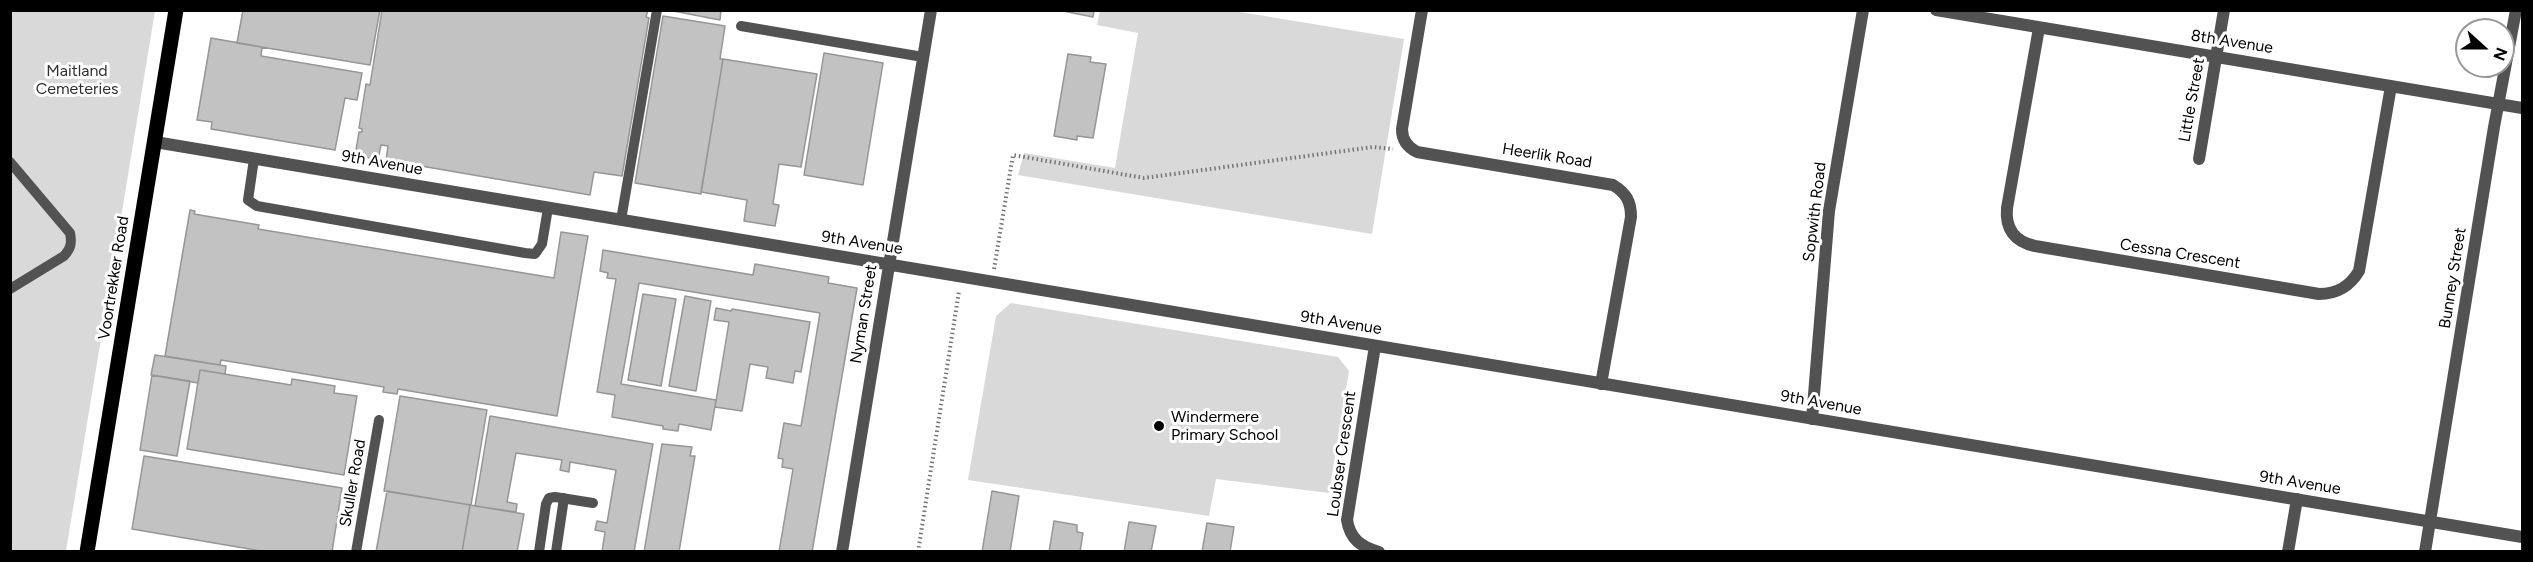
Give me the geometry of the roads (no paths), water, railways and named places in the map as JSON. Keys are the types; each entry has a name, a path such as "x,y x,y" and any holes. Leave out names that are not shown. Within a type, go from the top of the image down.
{"main road":[{"name":"Voortrekker Road","path":"87,552 176,10"}],"street":[{"name":"Nyman Street","path":"842,552 931,10"},
{"name":"Heerlik Road","path":"1422,10 1402,129 1404,141 1412,150 1605,183 1613,185 1626,195 1630,202 1631,217 1601,384"},
{"name":"Sopwith Road","path":"1812,419 1829,211 1863,10"},
{"name":"8th Avenue","path":"1936,10 2523,108"},
{"name":"Little Street","path":"2199,159 2224,10"},
{"name":"Bunney Street","path":"2425,552 2516,10"},
{"name":"Cessna Crescent","path":"2039,28 2007,208 2008,225 2018,240 2035,246 2319,294 2335,292 2349,285 2359,271 2391,86"},
{"name":"9th Avenue","path":"155,142 2523,537"},
{"name":"Loubser Crescent","path":"1375,346 1347,520 1355,540 1366,548 1379,552"},
{"path":"2288,552 2297,499"}],"lane":[{"path":"621,220 657,10"},
{"path":"741,26 923,57"},
{"path":"254,159 248,200 257,206 525,253 535,254 542,244 548,208"},
{"path":"10,162 70,233 72,242 64,256 10,289"},
{"name":"Skuller Road","path":"356,552 379,420"},
{"path":"539,552 546,504 549,498 592,503"},
{"path":"556,552 564,498"}],"place":[{"name":"Windermere Primary School","path":"1159,426"}],"park label":[{"name":"Maitland Cemeteries","path":"77,80"}]}
